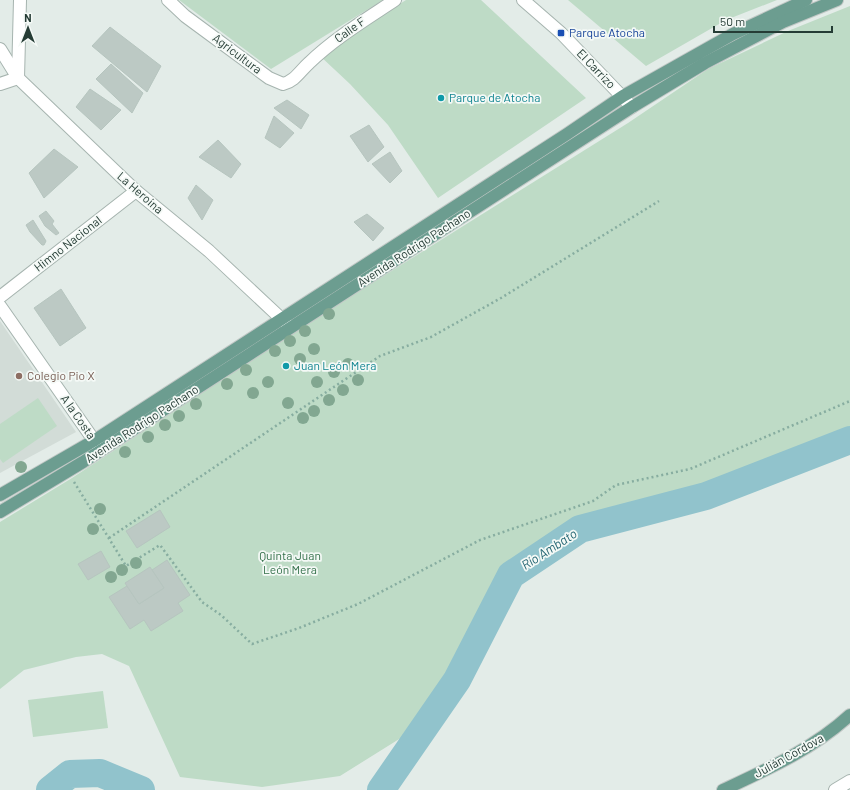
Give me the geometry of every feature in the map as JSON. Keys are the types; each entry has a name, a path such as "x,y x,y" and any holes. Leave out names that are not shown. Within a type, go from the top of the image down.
{"main road":[{"name":"Avenida Rodrigo Pachano","path":"0,512 101,451 286,323 623,96 733,34 806,0"},
{"name":"Avenida Rodrigo Pachano","path":"0,495 94,440 286,323 632,107 706,63 784,22 837,0"},
{"name":"Julián Cordova","path":"723,790 796,755 831,733 850,715"}],"street":[{"path":"0,84 18,78 20,0"},
{"name":"Agricultura","path":"168,0 185,16 269,78 284,84 289,83 308,64"},
{"name":"Calle F","path":"308,64 342,34 395,0"},
{"name":"El Carrizo","path":"523,0 561,33 632,107"},
{"name":"La Heroina","path":"0,49 18,78 136,191 209,251 286,323"},
{"name":"Himno Nacional","path":"0,297 136,191"},
{"name":"A la Costa","path":"0,306 101,451"},
{"path":"835,790 850,781"}],"path":[{"path":"109,538 380,356 431,337 502,298 659,201"},
{"path":"72,478 126,566 160,545 202,602 221,615 252,644 299,628 358,604 480,540 593,501 616,485 690,469 850,401"}],"shaded area":[{"name":"Colegio Pio X","path":"0,321 76,432 0,473"}],"green space":[{"path":"179,0 383,0 271,69"},
{"path":"406,0 481,0 586,98 438,198 388,125 350,84 319,55"},
{"path":"568,0 777,0 726,20 646,66"},
{"name":"Quinta Juan León Mera","path":"850,6 850,428 703,485 575,519 503,567 448,675 404,736 340,776 262,787 180,777 129,666 102,654 76,657 24,670 0,689 0,522 72,478 305,325 628,123 708,69 788,31"},
{"path":"38,398 57,426 3,463 0,459 0,424"},
{"path":"103,691 108,728 33,737 28,700"}],"building":[{"path":"110,27 161,66 147,92 92,46"},
{"path":"111,64 143,93 132,113 96,79"},
{"path":"90,89 121,110 101,130 76,107"},
{"path":"287,100 309,115 301,129 274,108"},
{"path":"274,116 294,133 280,148 265,138"},
{"path":"369,125 384,147 368,162 350,136"},
{"path":"218,140 241,164 231,178 199,157"},
{"path":"54,149 78,167 44,198 29,173"},
{"path":"390,152 402,171 390,183 372,164"},
{"path":"196,185 213,200 202,220 188,198"},
{"path":"46,211 54,221 52,224 59,233 56,235 45,226 39,216"},
{"path":"367,214 384,228 373,241 354,222"},
{"path":"33,220 46,241 44,245 42,245 30,232 26,225"},
{"path":"61,289 86,328 60,346 34,308"},
{"path":"160,510 170,527 137,548 126,531"},
{"path":"101,551 110,567 88,580 78,564"},
{"path":"167,560 190,595 178,603 183,611 151,631 144,620 130,629 109,597 127,586 139,604 164,588 152,570"},
{"path":"150,567 164,588 139,604 125,583"}],"waterway":[{"name":"Río Ambato","path":"381,790 457,680 511,575 580,529 706,496 850,440"},
{"name":"Río Ambato","path":"50,790 70,774 100,773 141,790"}],"place":[{"name":"Parque Atocha","path":"561,33"},
{"name":"Parque de Atocha","path":"441,98"},
{"name":"Juan León Mera","path":"286,366"},
{"name":"Colegio Pio X","path":"19,376"}]}
